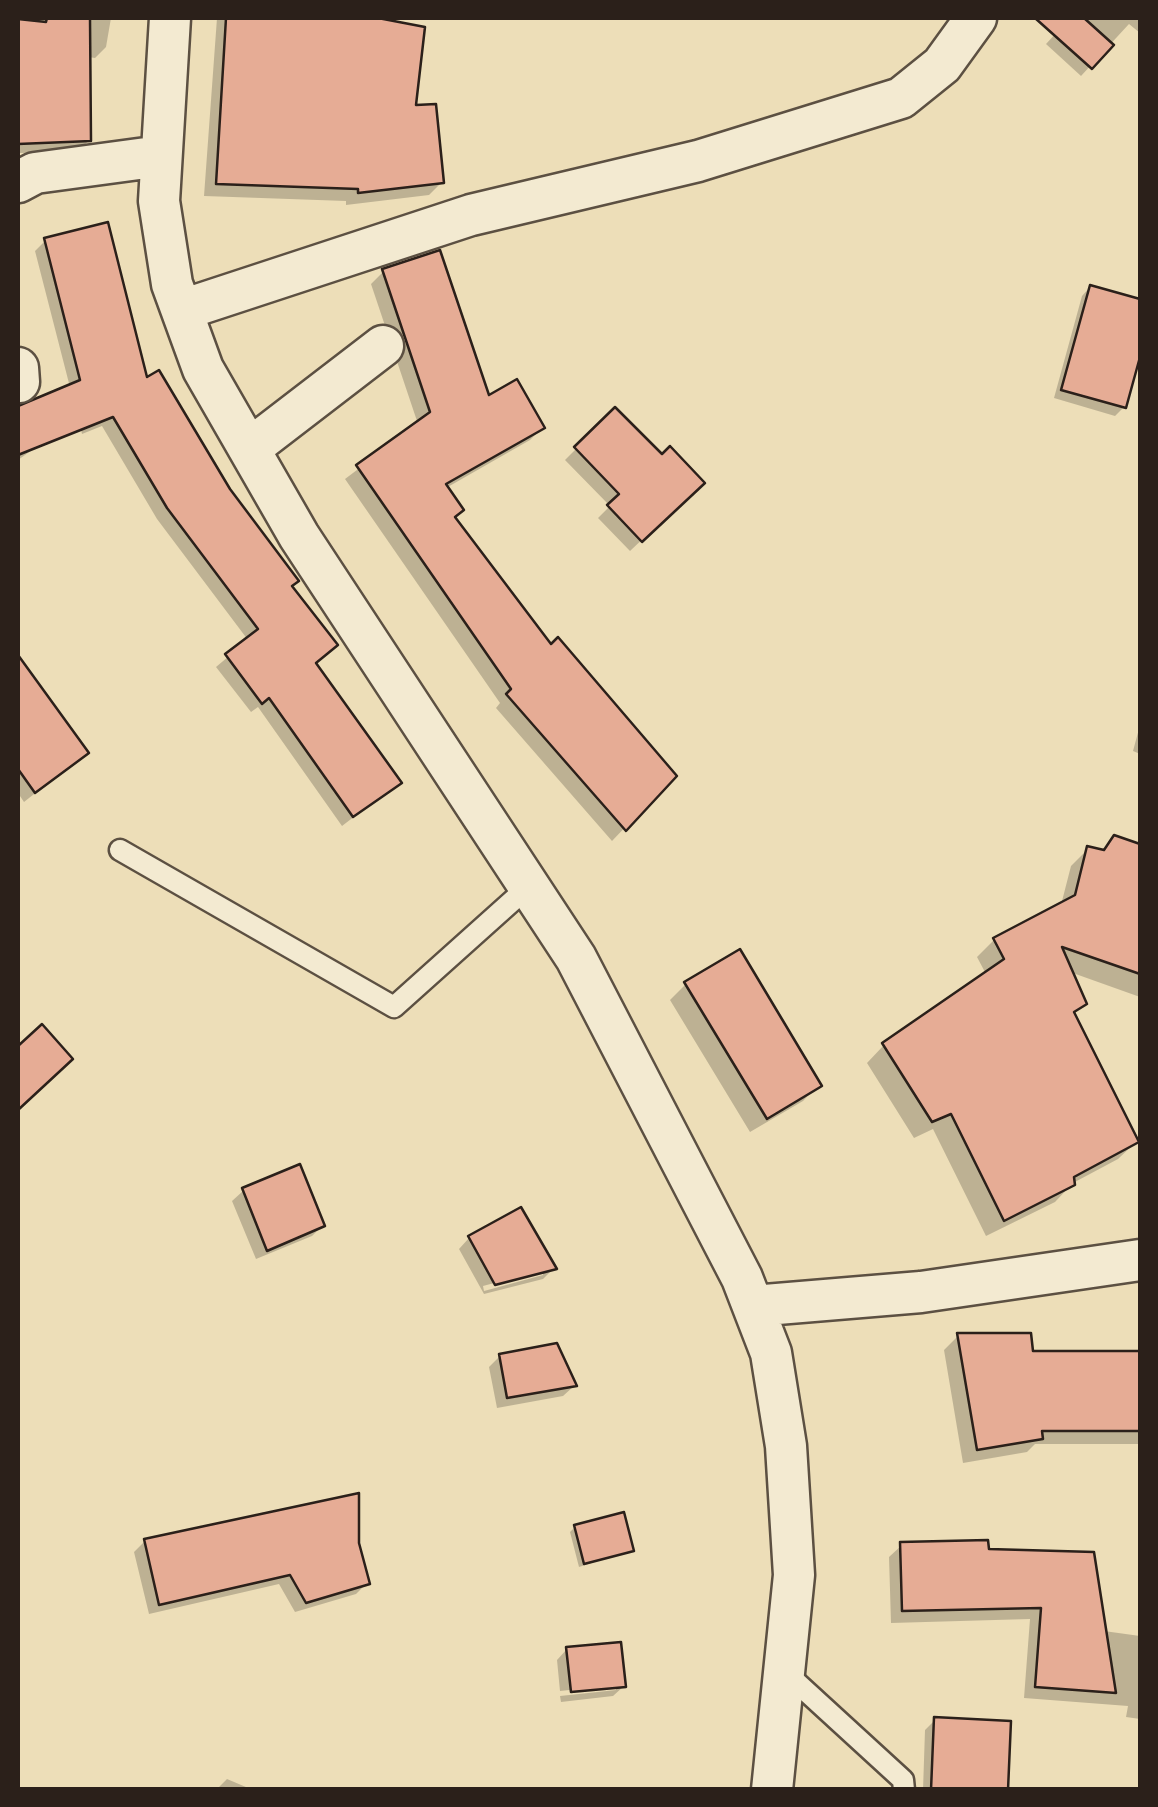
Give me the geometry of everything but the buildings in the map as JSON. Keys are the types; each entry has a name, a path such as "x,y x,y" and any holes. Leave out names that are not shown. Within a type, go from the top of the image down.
{"street":[{"path":"170,18 160,201 172,284 203,370 299,536 576,958 753,1306 771,1353 786,1446 794,1575 772,1790"},
{"path":"182,310 471,216 698,161 901,98 942,65 976,18"},
{"path":"18,182 35,173 160,156"},
{"path":"249,449 383,346"},
{"path":"753,1306 921,1292 1140,1260"}],"lane":[{"path":"120,850 394,1007 529,886"},
{"path":"784,1671 904,1780 904,1790"}]}
